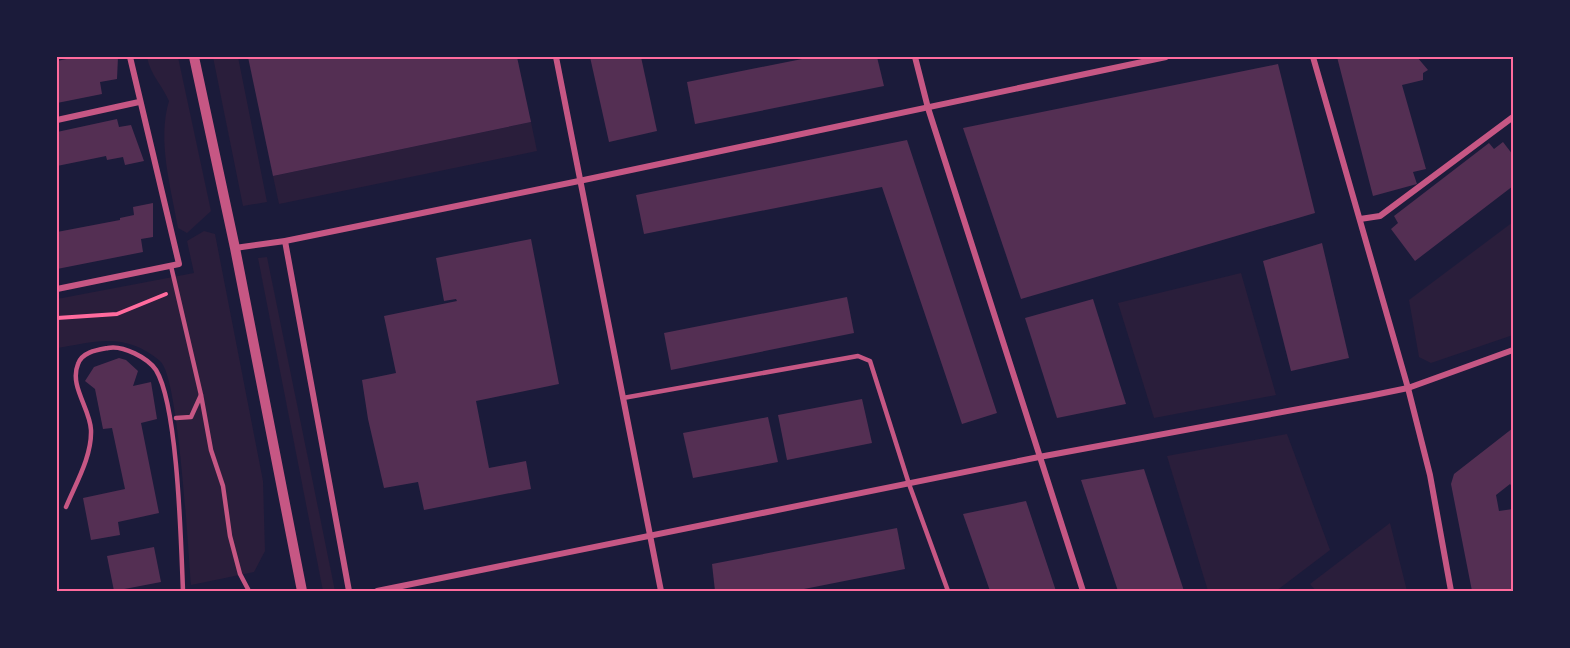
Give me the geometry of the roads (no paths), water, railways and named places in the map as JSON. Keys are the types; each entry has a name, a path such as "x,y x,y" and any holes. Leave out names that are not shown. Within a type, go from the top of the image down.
{"street":[{"path":"57,289 179,264 130,57"},
{"path":"194,57 235,248 302,591"},
{"path":"556,57 662,591"},
{"path":"915,57 928,108 1083,591"},
{"path":"235,248 285,241 579,181 1166,57"},
{"path":"1314,57 1408,388 1430,475 1451,591"},
{"path":"57,120 139,102"},
{"path":"1360,219 1380,216 1513,117"},
{"path":"285,241 349,591"},
{"path":"377,591 1039,457 1408,388 1513,350"}],"lane":[{"path":"171,266 201,395 211,450 223,486 230,536 240,574 249,591"},
{"path":"66,507 90,448 91,427 75,381 78,362 89,352 113,347 135,353 156,369 170,421 183,591"},
{"path":"623,398 858,356 870,361 909,484 948,591"},
{"path":"176,418 191,417 201,395"}]}
